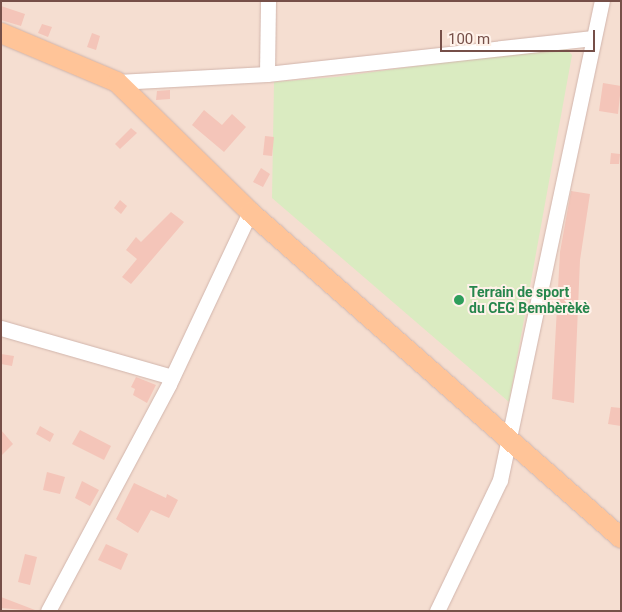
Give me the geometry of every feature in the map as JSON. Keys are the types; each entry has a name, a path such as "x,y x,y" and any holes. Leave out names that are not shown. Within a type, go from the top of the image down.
{"main road":[{"path":"1,33 117,82 250,212 510,437 621,538"}],"street":[{"path":"267,74 268,1"},
{"path":"438,611 500,480 602,1"},
{"path":"117,82 267,74 593,38"},
{"path":"48,611 172,377 250,212"},
{"path":"1,328 172,377"}],"shaded area":[{"path":"1,1 621,1 621,611 1,611"}],"green space":[{"name":"Terrain de sport du CEG Bembèrèkè","path":"564,46 572,55 509,402 272,198 274,82 336,77"}],"building":[{"path":"1,6 25,14 21,26 1,20"},
{"path":"42,24 52,27 48,37 38,33"},
{"path":"92,33 100,36 96,50 87,47"},
{"path":"603,83 621,86 618,114 599,111"},
{"path":"170,90 170,99 156,100 157,91"},
{"path":"204,110 222,125 232,114 246,127 224,152 192,125"},
{"path":"131,128 137,133 120,149 115,144"},
{"path":"265,136 274,137 272,156 263,155"},
{"path":"611,153 620,154 619,164 610,164"},
{"path":"261,168 270,174 263,187 253,182"},
{"path":"571,191 590,194 580,260 574,403 552,399 560,252"},
{"path":"120,200 127,206 121,214 114,208"},
{"path":"171,212 184,222 131,284 122,277 137,259 126,250 136,237 141,242"},
{"path":"1,354 14,356 12,366 1,364"},
{"path":"136,377 156,385 147,403 133,395 135,389 131,387"},
{"path":"611,407 621,408 621,426 608,424"},
{"path":"40,426 54,434 50,442 36,434"},
{"path":"1,430 13,444 1,456"},
{"path":"80,430 111,446 104,460 72,444"},
{"path":"47,472 65,477 60,494 43,490"},
{"path":"82,481 99,490 90,506 75,498"},
{"path":"134,483 166,498 167,494 178,500 169,518 151,510 138,533 116,519"},
{"path":"106,544 128,554 121,570 98,560"},
{"path":"25,554 37,557 30,585 18,582"},
{"path":"1,597 35,610 35,611 1,608"}],"place":[{"name":"Terrain de sport du CEG Bembèrèkè","path":"459,300"}]}
